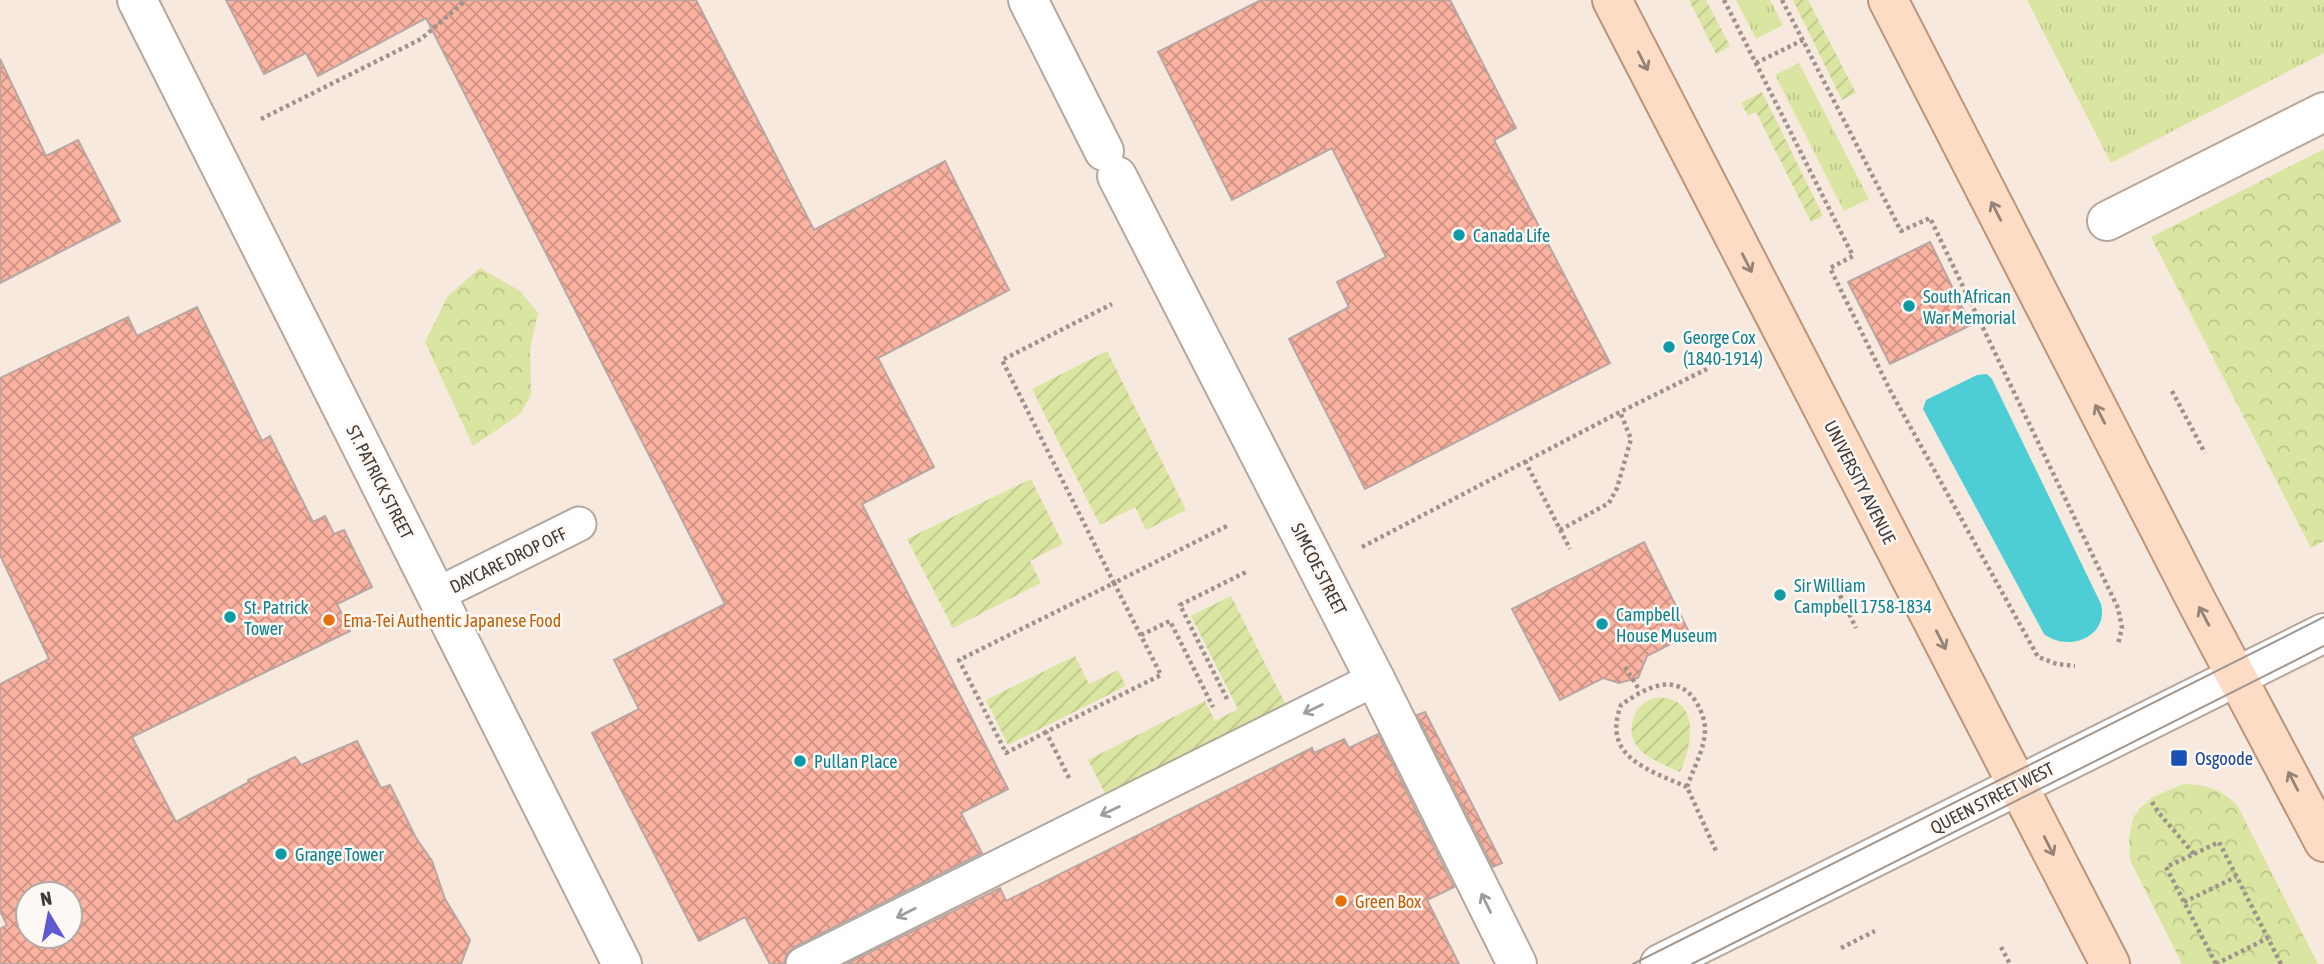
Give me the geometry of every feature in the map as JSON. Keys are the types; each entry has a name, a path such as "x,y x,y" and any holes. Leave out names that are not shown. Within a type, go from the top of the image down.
{"main road":[{"name":"UNIVERSITY AVENUE","path":"1612,0 2110,964"},
{"path":"1888,0 2191,591 2324,842"}],"street":[{"name":"ST. PATRICK STREET","path":"137,0 622,964"},
{"name":"SIMCOE STREET","path":"1028,0 1375,679 1517,964"},
{"path":"2107,221 2324,112"},
{"name":"QUEEN STREET WEST","path":"1660,964 2324,633"}],"lane":[{"name":"DAYCARE DROP OFF","path":"436,595 579,524"},
{"path":"803,964 1375,679"}],"path":[{"path":"261,119 421,39 466,0"},
{"path":"1724,0 1853,256 1830,268 1891,392 2038,657 2057,664 2075,666"},
{"path":"1782,0 1901,231 1930,218 2118,608 2122,628 2118,644"},
{"path":"1756,63 1803,40"},
{"path":"1112,304 1002,360 1114,583 1161,675 1006,753 959,660 1114,583 1227,526"},
{"path":"1319,570 1707,369"},
{"path":"2172,391 2205,453"},
{"path":"1560,530 1609,503 1617,488 1631,439 1620,412"},
{"path":"1525,461 1570,548"},
{"path":"1232,709 1180,605 1248,571"},
{"path":"1837,589 1856,628"},
{"path":"1141,635 1170,621 1217,716"},
{"path":"1625,667 1640,691"},
{"path":"1687,787 1703,743 1705,727 1702,713 1695,700 1684,690 1670,684 1652,686 1621,705 1615,729 1617,741 1623,752 1632,760 1687,787 1717,853"},
{"path":"1046,732 1066,771"},
{"path":"2152,802 2194,854"},
{"path":"2268,938 2216,964 2166,867 2219,842 2236,877 2268,938 2281,964"},
{"path":"2184,902 2236,877"},
{"path":"1841,948 1875,931"},
{"path":"2001,947 2010,964"}],"green space":[{"path":"1689,0 1706,0 1730,46 1716,54"},
{"path":"1736,0 1770,0 1783,25 1756,39"},
{"path":"1793,0 1808,0 1856,93 1842,100"},
{"path":"2027,0 2324,0 2324,53 2111,163"},
{"path":"1799,63 1869,199 1844,211 1775,75"},
{"path":"1762,92 1823,216 1811,222 1756,112 1748,116 1741,103"},
{"path":"2324,149 2324,541 2311,548 2151,237"},
{"path":"480,268 520,291 538,313 530,349 531,395 520,414 473,446 425,342 448,296"},
{"path":"1107,351 1186,510 1146,530 1135,507 1100,525 1032,389"},
{"path":"1031,479 1063,544 1030,561 1041,583 953,628 907,539"},
{"path":"1231,596 1286,705 1106,795 1088,760 1205,701 1215,721 1238,709 1191,616"},
{"path":"1075,656 1089,684 1118,670 1126,686 1008,745 986,700"},
{"path":"1655,698 1670,699 1680,704 1687,713 1690,735 1680,772 1645,754 1633,740 1633,720 1636,712"},
{"path":"2183,784 2212,788 2237,805 2318,964 2182,964 2130,860 2129,839 2133,818 2139,809 2153,797"}],"water":[{"path":"1987,374 1992,379 2101,604 2099,625 2085,638 2065,642 2044,634 1923,409 1926,400 1977,375"}],"building":[{"path":"226,0 696,0 814,230 945,161 1009,290 878,358 934,467 862,504 1008,789 961,813 982,853 794,947 787,954 784,964 770,964 745,917 699,941 592,733 639,709 614,660 725,604 426,18 318,76 306,53 264,74"},
{"name":"Canada Life","path":"1261,0 1450,0 1516,128 1494,140 1610,363 1365,489 1289,339 1349,307 1337,282 1386,257 1332,148 1232,200 1158,52"},
{"path":"0,59 46,156 78,140 120,221 0,283"},
{"path":"1930,242 1971,325 1890,364 1848,282"},
{"path":"197,307 262,441 270,436 313,522 325,516 334,534 344,530 372,587 337,604 350,631 132,737 176,822 249,782 248,780 295,757 301,765 357,741 381,788 390,785 416,838 432,861 445,899 470,940 461,964 0,964 0,929 7,925 0,911 0,684 49,659 0,555 0,378 128,317 137,336"},
{"path":"1644,542 1690,634 1647,656 1638,678 1619,683 1603,678 1560,700 1512,609"},
{"path":"1425,712 1502,863 1493,867 1417,715"},
{"path":"1378,734 1454,887 1427,900 1459,964 846,964 1000,888 1006,901 1312,748 1314,753 1344,739 1349,748"}],"tram line":[{"path":"1633,964 2324,617"},
{"path":"1692,964 2324,646"}],"place":[{"name":"Canada Life","path":"1459,235"},
{"name":"South African War Memorial","path":"1909,306"},
{"name":"George Cox (1840-1914)","path":"1669,347"},
{"name":"Sir William Campbell 1758-1834","path":"1780,595"},
{"name":"St. Patrick Tower","path":"230,617"},
{"name":"Ema-Tei Authentic Japanese Food","path":"329,620"},
{"name":"Campbell House Museum","path":"1602,624"},
{"name":"Osgoode","path":"2179,758"},
{"name":"Pullan Place","path":"800,761"},
{"name":"Grange Tower","path":"281,854"},
{"name":"Green Box","path":"1341,901"}]}
